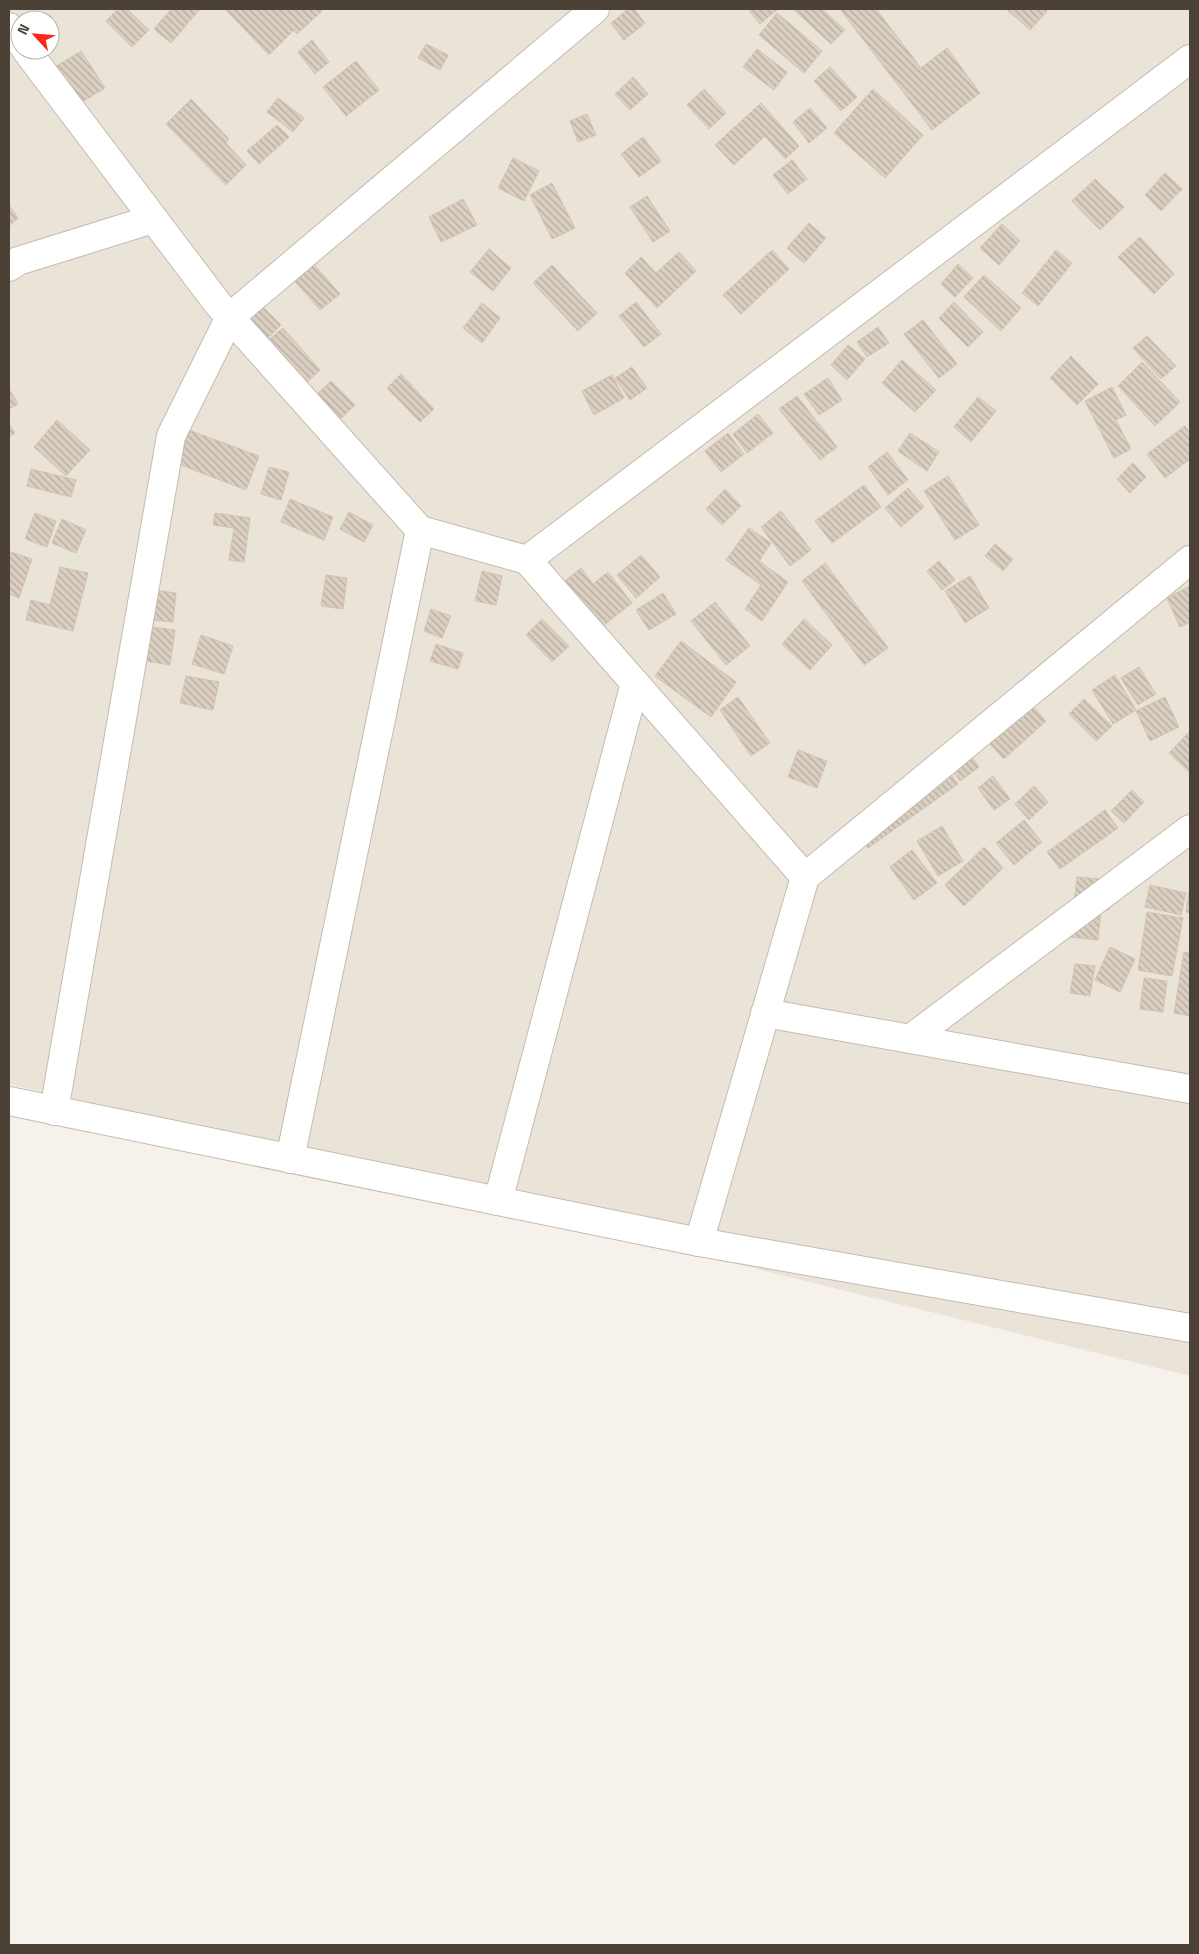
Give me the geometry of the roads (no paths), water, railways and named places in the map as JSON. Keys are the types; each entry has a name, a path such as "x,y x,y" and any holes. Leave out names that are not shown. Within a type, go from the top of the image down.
{"street":[{"path":"54,1111 171,436 230,317 595,9"},
{"path":"527,560 1190,59"},
{"path":"34,60 153,219 230,317 420,530 527,560 805,876"},
{"path":"9,267 18,261 153,219"},
{"path":"290,1159 420,530"},
{"path":"699,1242 805,876 1190,560"},
{"path":"498,1201 635,683"},
{"path":"910,1039 1184,840"},
{"path":"765,1013 1190,1089"},
{"path":"9,1101 699,1242 1190,1328"}]}
